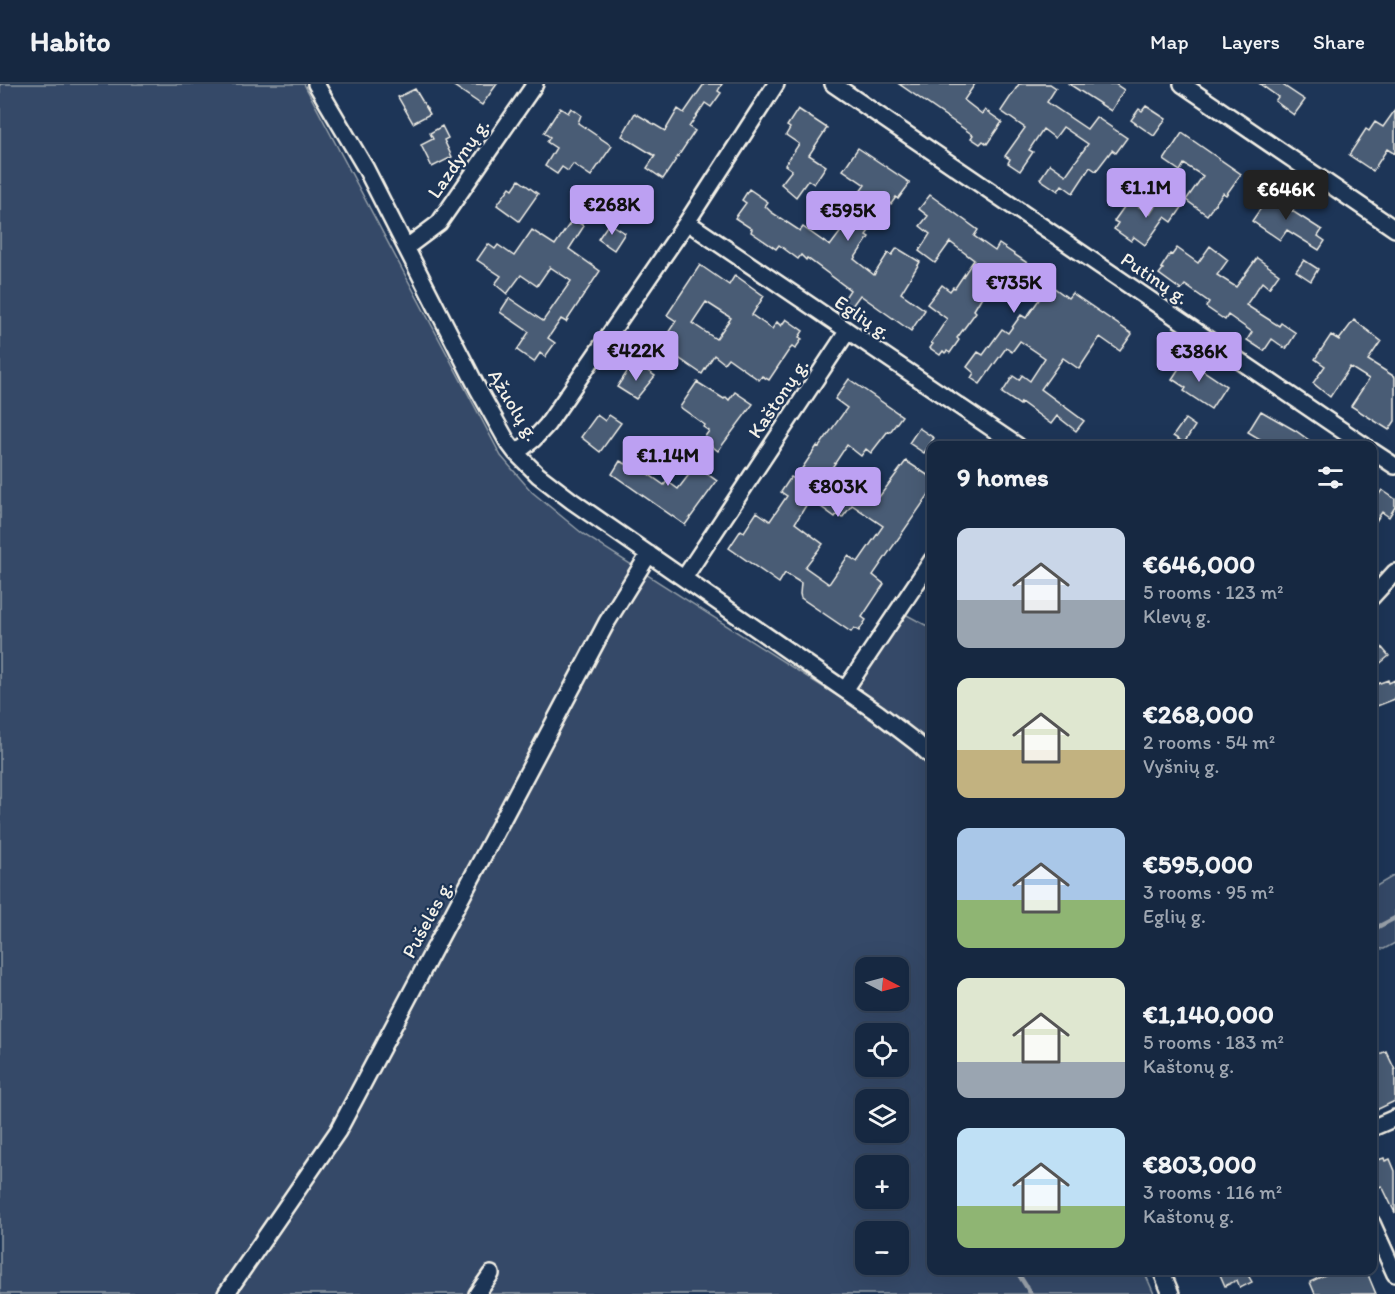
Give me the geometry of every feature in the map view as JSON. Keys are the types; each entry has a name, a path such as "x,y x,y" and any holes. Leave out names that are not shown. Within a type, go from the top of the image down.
{"street":[{"name":"Ąžuolų g.","path":"316,84 365,167 478,389 516,453 538,476 844,690 927,752"},
{"name":"Lazdynų g.","path":"407,247 439,223 535,84"},
{"path":"516,453 547,425 687,222 777,84"},
{"name":"Putinų g.","path":"833,84 1358,441"},
{"path":"1182,84 1395,228"},
{"name":"Eglių g.","path":"687,222 1008,441"},
{"name":"Kaštonų g.","path":"684,578 847,332"},
{"path":"1377,454 1395,466"},
{"name":"Pušelės g.","path":"226,1294 338,1131 602,633 649,554"},
{"path":"844,690 927,567"},
{"path":"1377,592 1395,572"},
{"path":"1377,1126 1395,1118"},
{"path":"1377,1234 1395,1274"},
{"path":"477,1294 491,1274"},
{"path":"1163,1275 1171,1294"}],"shaded area":[{"path":"0,84 304,84 501,456 532,492 583,534 845,701 905,614 927,626 927,1275 1146,1275 1154,1294 0,1294"},
{"path":"1395,875 1395,943 1384,949 1377,948 1377,886"}],"building":[{"path":"451,84 497,84 482,105"},
{"path":"704,84 722,84 718,91 721,93 711,107 705,103 689,127 695,131 663,179 647,168 655,156 622,136 635,113 665,131 678,109 684,113"},
{"path":"899,84 975,84 964,100 982,114 985,110 1002,122 987,144 983,141 980,144 971,138 973,135"},
{"path":"1019,84 1050,84 1056,88 1047,102 1087,129 1096,117 1127,138 1116,153 1112,150 1096,171 1090,167 1073,193 1062,185 1058,191 1040,179 1050,164 1066,175 1088,144 1063,127 1055,138 1043,129 1029,150 1033,152 1020,171 1008,163 1010,159 1005,156 1025,128 1001,111"},
{"path":"1069,84 1115,84 1124,90 1111,111"},
{"path":"1260,84 1281,84 1305,100 1294,115 1275,101 1278,97"},
{"path":"415,89 430,114 413,123 398,97"},
{"path":"1146,106 1166,119 1154,136 1131,120 1139,109 1142,111"},
{"path":"560,108 568,113 571,108 581,115 578,123 612,146 591,176 573,164 568,171 562,167 557,174 545,166 556,148 547,142 550,137 544,133"},
{"path":"798,109 827,128 809,155 826,166 814,184 808,180 796,197 781,184 792,170 785,165 799,144 786,135 790,128 787,126"},
{"path":"1395,110 1395,154 1387,149 1373,171 1349,155 1366,129 1369,131 1375,122 1383,127"},
{"path":"442,126 448,138 444,140 452,157 432,167 421,145 433,139 430,133"},
{"path":"1182,133 1241,174 1226,195 1223,193 1207,215 1186,200 1203,176 1184,164 1180,171 1164,160"},
{"path":"858,148 910,183 898,199 896,197 891,204 883,199 865,224 871,228 866,235 869,237 854,259 874,275 888,253 892,255 897,248 920,262 901,293 925,310 911,331 860,295 844,317 836,311 850,290 807,258 806,260 801,255 798,259 779,245 776,249 735,218 746,203 742,200 749,189 768,202 765,206 771,212 800,231 803,227 830,246 842,230 826,219 836,204 846,211 865,185 843,170"},
{"path":"519,180 538,194 519,221 497,205 510,187 513,189"},
{"path":"632,188 649,199 638,216 622,205"},
{"path":"1272,192 1289,201 1288,203 1295,207 1292,211 1322,230 1318,236 1325,241 1319,250 1287,230 1280,240 1252,221"},
{"path":"1164,193 1183,206 1172,222 1165,217 1145,245 1134,237 1131,241 1114,229 1118,223 1114,221 1129,200 1150,214"},
{"path":"930,195 978,230 974,236 995,251 999,244 1048,277 1045,281 1068,298 1072,293 1132,334 1120,351 1100,337 1079,369 1063,358 1041,389 1084,421 1076,431 1057,416 1051,424 1021,402 1020,405 1002,393 1013,376 1019,380 1022,375 1030,381 1045,358 1020,341 1012,352 1006,348 980,384 971,378 974,373 967,367 978,352 983,355 1002,329 1008,333 1021,315 1026,318 1041,297 1019,283 1016,287 987,269 974,289 983,295 974,310 976,312 957,338 959,340 950,353 943,351 940,355 930,348 947,319 927,304 942,285 950,291 953,287 955,288 974,260 950,242 935,263 919,251 930,234 920,226 928,216 919,209"},
{"path":"573,219 584,226 569,249 600,271 566,322 561,319 548,338 555,343 545,357 540,353 534,362 517,350 529,332 500,312 509,298 543,321 571,281 550,267 537,286 521,275 507,294 495,284 501,276 477,260 488,244 495,249 498,245 514,256 532,230 555,245"},
{"path":"609,223 625,233 614,250 598,239"},
{"path":"1210,246 1228,260 1217,275 1236,287 1257,258 1279,274 1269,288 1262,282 1246,305 1279,326 1281,323 1296,333 1286,349 1272,339 1264,351 1247,340 1252,332 1228,315 1225,320 1206,307 1209,302 1185,285 1181,290 1159,274 1170,254 1172,255 1177,248 1198,263"},
{"path":"1304,260 1318,269 1311,281 1296,271"},
{"path":"700,265 729,285 735,275 764,296 752,315 772,329 777,322 781,326 786,319 803,331 799,337 802,339 795,349 792,347 789,350 769,380 762,376 759,380 728,358 724,363 714,355 702,374 664,351 658,361 642,351 652,335 662,342 676,321 667,315","holes":["706,302 731,318 716,339 692,323"]},
{"path":"1354,320 1381,341 1368,360 1395,377 1395,421 1389,430 1351,406 1369,379 1350,367 1330,397 1313,383 1325,366 1315,359 1331,335 1339,340"},
{"path":"1185,359 1191,363 1193,360 1202,367 1201,369 1226,386 1211,409 1184,391 1186,388 1172,379"},
{"path":"642,367 655,376 636,399 617,387 629,369 637,375"},
{"path":"849,379 902,416 871,453 866,449 861,456 847,445 829,472 860,494 865,487 879,497 906,461 927,475 927,497 873,575 884,584 862,617 866,620 859,631 854,628 851,632 801,598 801,583 785,573 779,583 729,548 741,530 744,532 757,512 770,521 787,496 781,492 791,477 795,479 847,408 835,399","holes":["810,499 835,517 837,514 842,518 852,505 883,526 858,562 848,556 829,584 805,567 823,544 795,523"]},
{"path":"697,382 724,399 726,397 729,400 735,392 753,404 718,451 703,439 709,431 703,427 705,425 680,407"},
{"path":"1261,411 1310,441 1263,441 1248,432"},
{"path":"597,415 605,421 609,415 621,423 600,452 581,437"},
{"path":"1185,419 1195,426 1185,441 1173,436"},
{"path":"919,428 934,438 932,441 927,441 927,448 924,453 909,443"},
{"path":"637,447 646,454 637,466 664,485 667,481 678,489 701,459 711,467 706,473 717,481 685,525 612,474 620,461 626,464"},
{"path":"1382,490 1395,499 1395,507 1389,517 1382,512 1377,520 1377,497"},
{"path":"1377,642 1389,656 1377,666"},
{"path":"1395,680 1395,699 1377,706 1377,684"},
{"path":"1386,1051 1395,1070 1395,1101 1377,1110 1377,1055"},
{"path":"1390,1159 1395,1171 1395,1213 1382,1186 1377,1188 1377,1160"},
{"path":"1220,1275 1248,1275 1252,1282 1240,1288 1237,1280 1225,1286"},
{"path":"1325,1275 1368,1275 1376,1294 1315,1294 1310,1282"}],"waterway":[{"path":"1377,927 1395,918"},
{"path":"1019,1275 1031,1294"}]}
